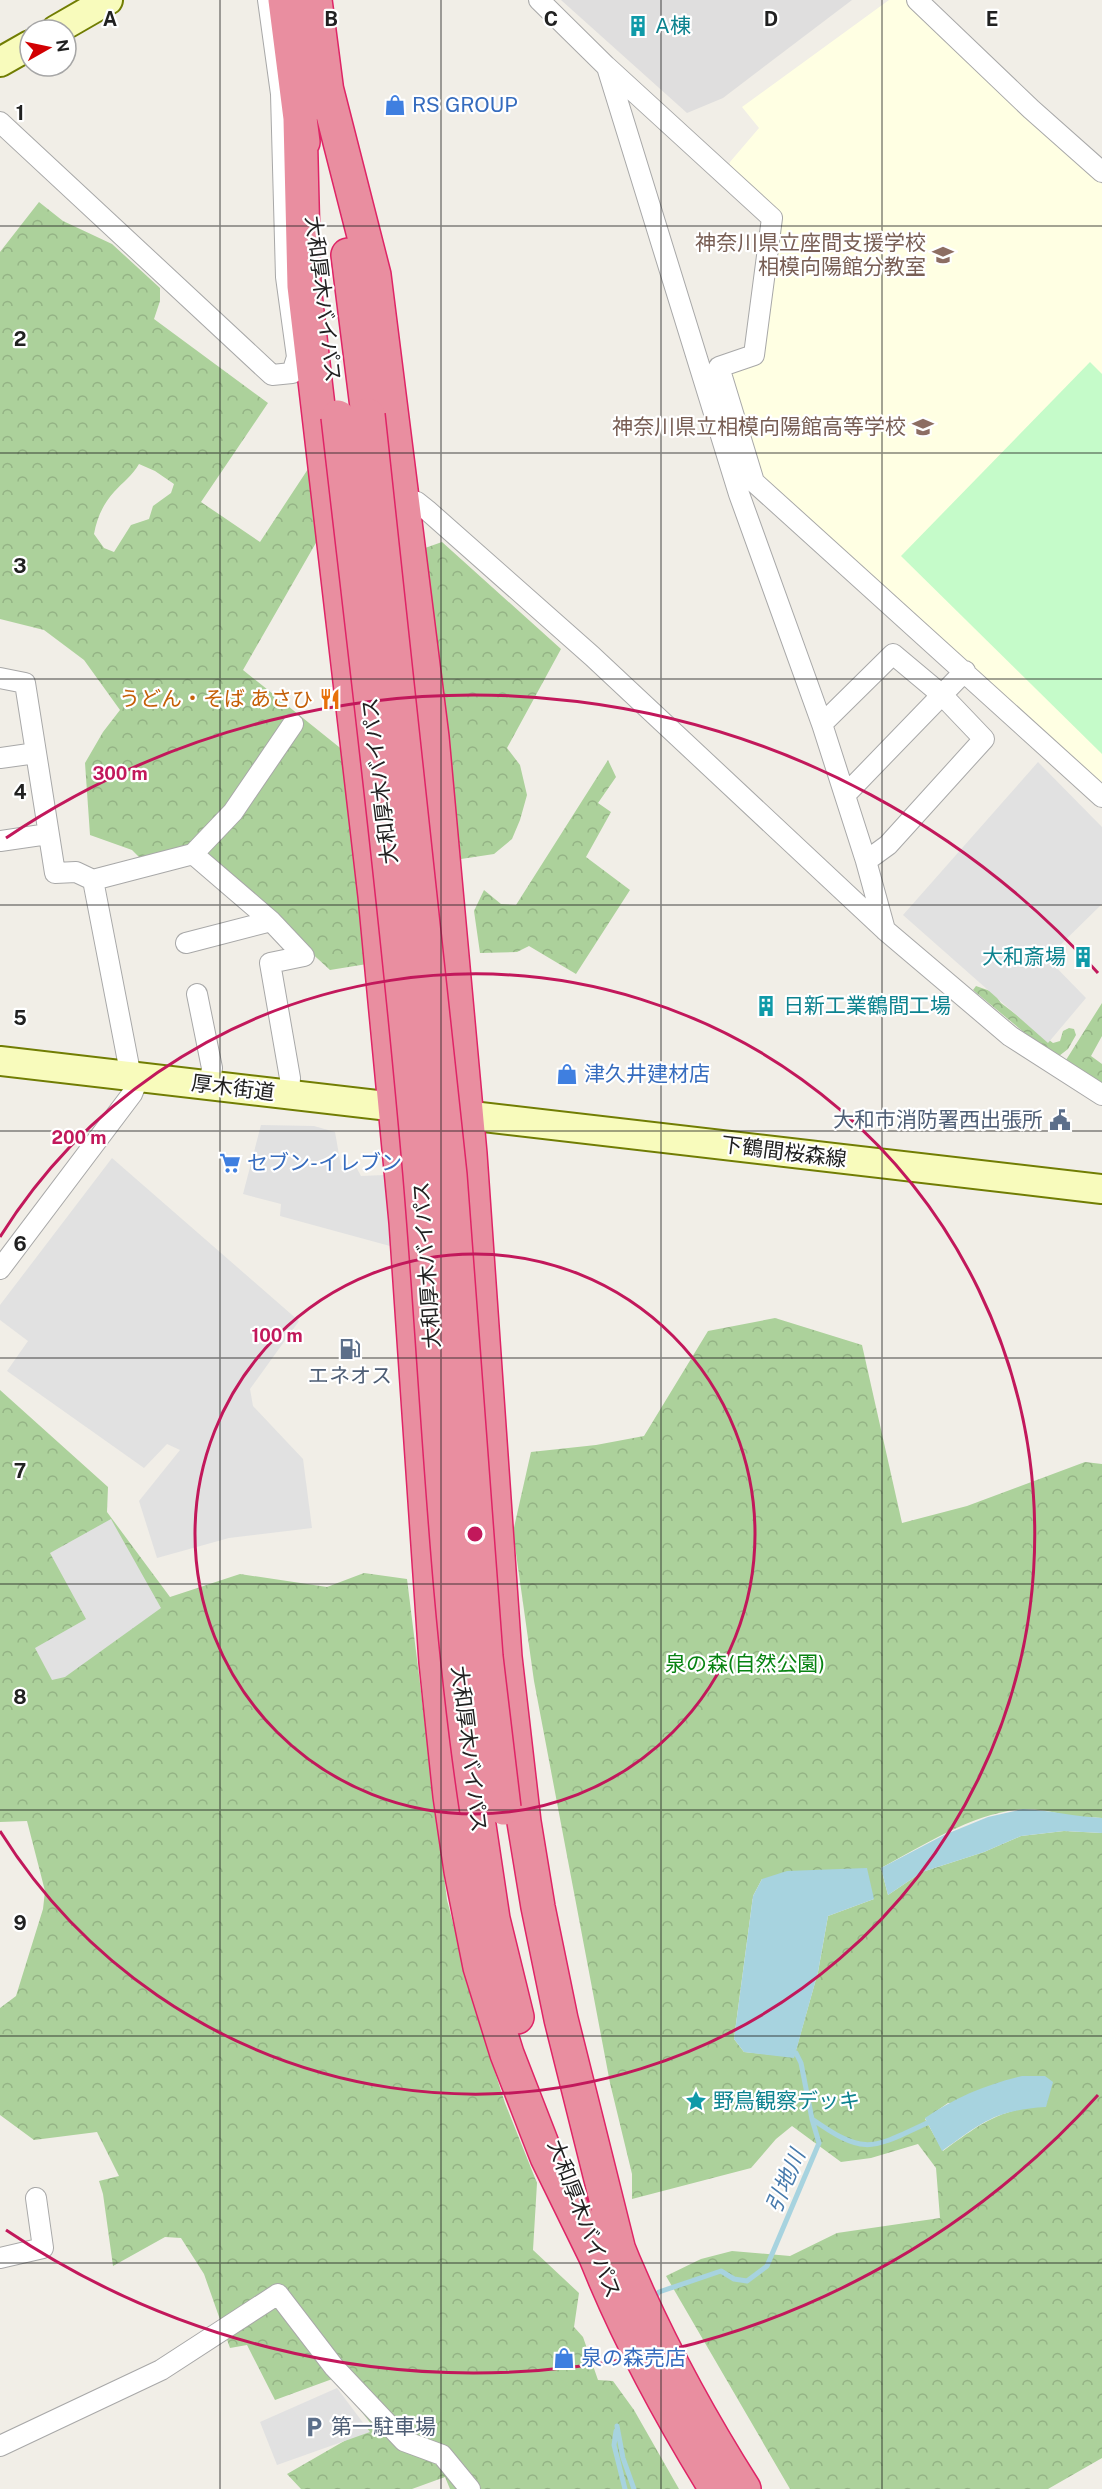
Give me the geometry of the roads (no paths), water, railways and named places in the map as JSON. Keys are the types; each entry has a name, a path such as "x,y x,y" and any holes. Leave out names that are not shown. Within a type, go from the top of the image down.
{"highway":[{"name":"大和厚木バイパス","path":"285,0 300,119 353,416"},
{"name":"大和厚木バイパス","path":"315,0 326,87 353,416 450,1175 486,1657 490,1810 520,1911 549,2037 568,2147 661,2395 716,2489"},
{"path":"326,87 374,275 432,737 466,1116 505,1657 516,1758 538,1907 568,2147"},
{"path":"300,119 304,286 375,896 406,1222 436,1662 450,1796 461,1871 480,1967 507,2054 568,2147"},
{"name":"大和厚木バイパス","path":"606,2251 644,2307 678,2373 744,2489"}],"street":[{"path":"77,18 108,0"},
{"path":"0,122 272,375 292,373 297,357 286,278 280,94 268,0"},
{"path":"538,0 606,66 772,218 754,355 719,368 754,482 1102,797"},
{"path":"917,0 1031,109 1102,172"},
{"path":"0,62 18,52"},
{"path":"606,66 739,494 822,724 866,861 885,930"},
{"path":"404,500 417,502 428,510 592,656 885,930 1010,1036 1102,1095"},
{"path":"822,724 893,654 942,695 984,739 888,845 866,861"},
{"path":"844,795 965,671"},
{"path":"0,678 25,683 55,873 76,872 93,880 192,854 233,812 293,724"},
{"path":"0,758 36,753"},
{"path":"0,841 48,834"},
{"path":"192,854 271,921 304,956 270,963 291,1078 288,1095"},
{"path":"0,1269 132,1094 135,1077 93,880"},
{"path":"186,943 271,921"},
{"path":"197,994 212,1068 209,1086"},
{"name":"厚木街道","path":"0,1061 466,1116"},
{"name":"下鶴間桜森線","path":"466,1116 1102,1189"},
{"path":"0,2258 44,2248 36,2198"},
{"path":"0,2446 161,2370 278,2294 334,2367 404,2441 442,2455 470,2489"}],"water":[{"path":"1023,1809 1102,1818 1102,1833 1064,1831 1021,1836 984,1852 922,1872 888,1895 881,1868 944,1835 988,1817"},
{"path":"867,1868 874,1899 828,1916 818,1972 794,2058 744,2052 734,2039 753,1896 762,1879 787,1871"},
{"path":"1022,2076 1045,2076 1053,2082 1046,2107 1014,2111 990,2119 942,2151 925,2118 971,2092"}],"waterway":[{"name":"引地川","path":"653,2299 659,2292 721,2271 734,2279 747,2281 767,2266 819,2143 801,2063 796,2053 789,2051"},
{"path":"812,2119 844,2139 868,2145 893,2139 927,2123"},
{"name":"引地川","path":"617,2426 623,2458 634,2489"},
{"path":"616,2431 614,2445 625,2489"}],"place":[{"name":"A棟","path":"638,26"},
{"name":"RS GROUP","path":"395,105"},
{"name":"神奈川県立座間支援学校 相模向陽館分教室","path":"943,255"},
{"name":"神奈川県立相模向陽館高等学校","path":"923,427"},
{"name":"うどん・そば あさひ","path":"330,699"},
{"name":"大和斎場","path":"1083,957"},
{"name":"日新工業鶴間工場","path":"766,1006"},
{"name":"津久井建材店","path":"567,1074"},
{"name":"大和市消防署西出張所","path":"1060,1120"},
{"name":"セブン-イレブン","path":"230,1163"},
{"name":"エネオス","path":"350,1349"},
{"name":"野鳥観察デッキ","path":"696,2101"},
{"name":"泉の森売店","path":"564,2358"},
{"name":"第一駐車場","path":"314,2427"}],"park label":[{"name":"泉の森(自然公園)","path":"745,1664"}]}
